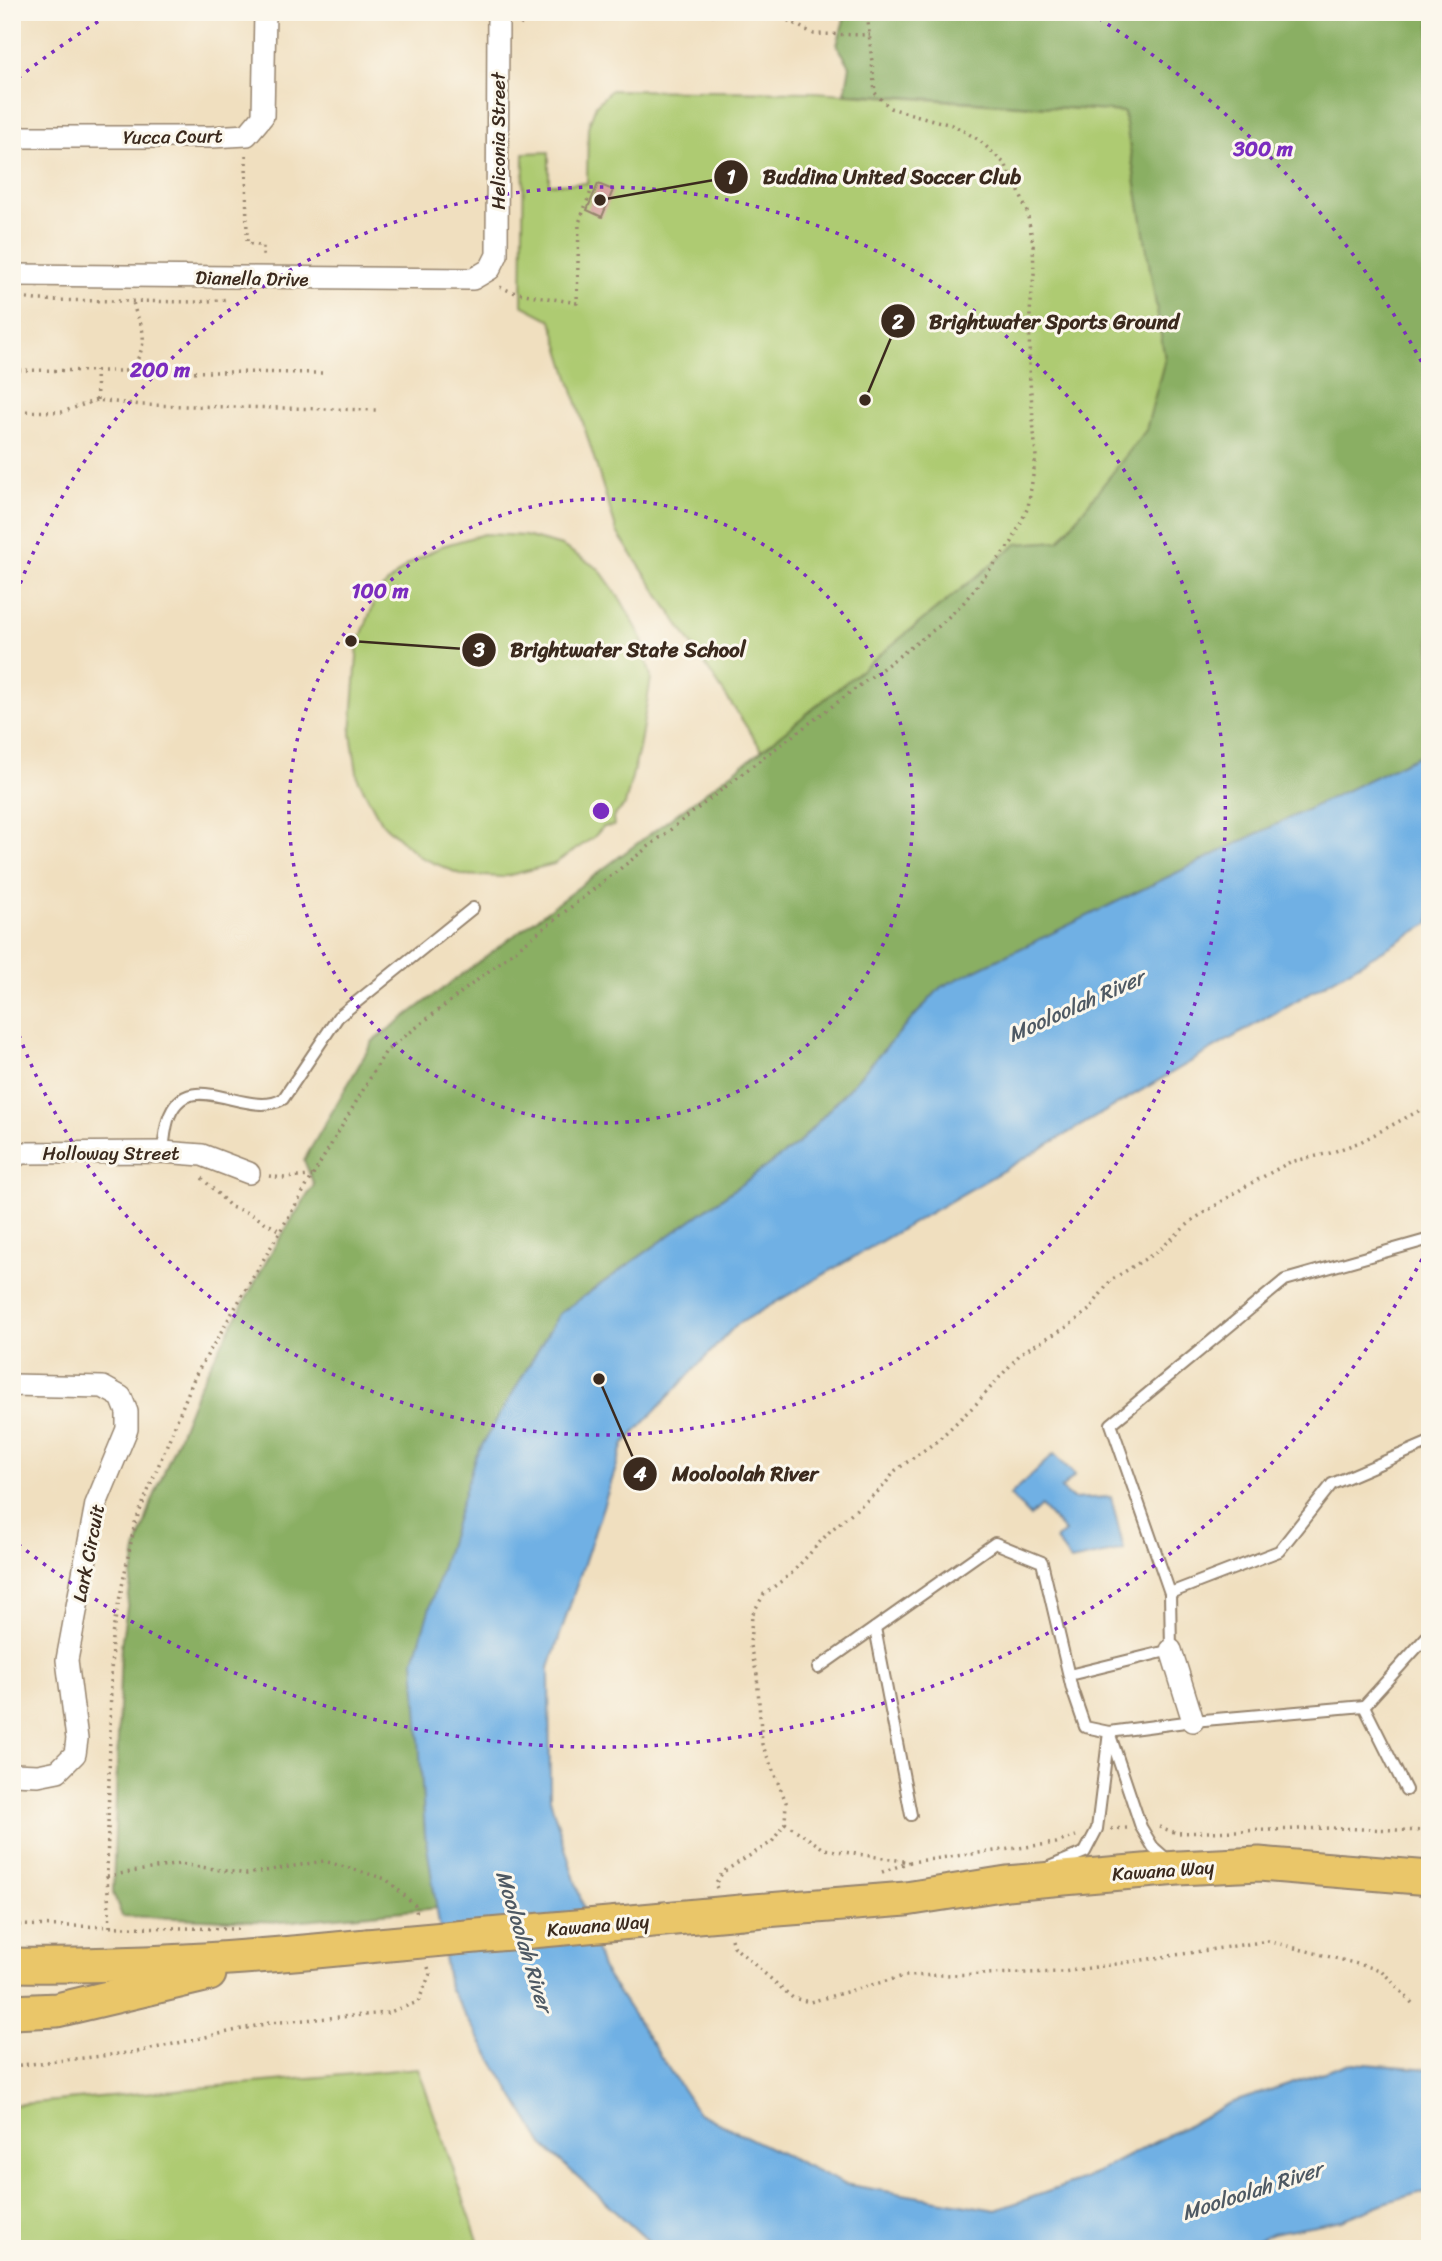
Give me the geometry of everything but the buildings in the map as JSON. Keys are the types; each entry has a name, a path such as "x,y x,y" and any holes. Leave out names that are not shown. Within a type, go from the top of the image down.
{"main road":[{"name":"Kawana Way","path":"12,1965 99,1966 290,1954 906,1899 1007,1883 1178,1868 1259,1864 1430,1878"},
{"name":"Kawana Way","path":"906,1899 968,1903 1338,1871"},
{"name":"Kawana Way","path":"12,2012 57,2010 290,1954"}],"street":[{"name":"Yucca Court","path":"12,137 247,135 263,116 265,12"},
{"name":"Heliconia Street","path":"494,278 497,255 498,12"},
{"name":"Dianella Drive","path":"12,275 494,278"},
{"name":"Holloway Street","path":"16,1167 22,1153 163,1152 202,1155 249,1173"},
{"name":"Lark Circuit","path":"12,1385 103,1387 121,1397 127,1412 127,1429 96,1504 67,1660 77,1739 75,1754 58,1772 38,1775 12,1774"},
{"path":"1171,1650 1193,1721"}],"lane":[{"path":"163,1152 168,1120 176,1102 188,1094 204,1093 259,1105 272,1105 283,1100 338,1017 473,908"},
{"path":"1069,1675 1171,1650 1170,1593 1111,1424 1285,1280 1430,1239"},
{"path":"1170,1593 1279,1551 1332,1484 1430,1443"},
{"path":"818,1668 995,1543 1042,1562 1069,1675 1085,1727 1109,1732 1193,1721 1364,1706 1430,1633"},
{"path":"875,1628 911,1815"},
{"path":"1364,1706 1406,1790"},
{"path":"1109,1732 1141,1827 1153,1847 1178,1868"},
{"path":"1007,1883 1085,1852 1097,1829 1109,1732"}],"path":[{"path":"110,1927 107,1876 112,1635 135,1523 195,1376 386,1051 736,778 939,626 964,602 1012,542 1028,507 1036,457 1029,368 1033,253 1027,212 1004,164 979,140 955,126 890,108 876,93 867,12"},
{"path":"517,35 521,23 528,16 539,13 773,16 814,34 870,35"},
{"path":"234,155 246,155 247,243 263,246 262,278"},
{"path":"494,278 512,292 577,303 579,223 591,191"},
{"path":"131,371 142,352 142,327 135,316 134,301"},
{"path":"12,370 322,373"},
{"path":"96,370 97,400"},
{"path":"12,411 62,412 97,400 142,405 377,410"},
{"path":"1412,2003 1381,1970 1268,1941 1063,1972 904,1976 810,2002 793,1998 733,1946 730,1914 715,1884 723,1872 772,1842 785,1823 786,1802 762,1744 757,1675 750,1646 752,1615 764,1594 791,1574 831,1530 881,1489 896,1470 937,1441 976,1404 1022,1352 1068,1327 1089,1310 1111,1280 1158,1251 1194,1219 1248,1185 1290,1163 1360,1142 1430,1105"},
{"path":"12,1189 16,1167"},
{"path":"198,1173 231,1207 251,1214 280,1231"},
{"path":"249,1173 282,1178 312,1176"},
{"path":"12,1201 12,1212"},
{"path":"12,1925 246,1930"}],"green space":[{"path":"846,12 1430,12 1430,750 941,987 798,1144 559,1314 415,1660 425,1834 437,1908 281,1922 122,1916 113,1893 121,1645 136,1551 151,1504 199,1386 273,1249 314,1185 304,1160 373,1041 762,750 1017,544 1059,541 1146,430 1165,359 1124,112 845,93 850,66 837,45"},
{"path":"611,90 814,92 1124,112 1165,359 1146,431 1059,541 1017,544 762,750 617,532 551,320 522,305 524,153 549,152 549,184 587,183 588,127 596,105"},
{"path":"484,534 525,536 562,546 599,569 621,600 641,636 651,678 639,749 625,805 613,817 614,826 603,827 594,837 554,864 502,877 462,875 420,857 381,822 358,779 351,733 358,644 379,591 407,565 442,546"},
{"path":"418,2068 481,2249 12,2249 12,2105"}],"water":[{"path":"1430,750 1430,923 735,1326 624,1444 549,1668 550,1799 602,1968 698,2113 844,2184 996,2210 1084,2179 1228,2104 1351,2063 1430,2069 1430,2192 1390,2201 1342,2220 1272,2233 1240,2249 657,2249 543,2145 449,1988 425,1834 414,1660 475,1457 559,1314 798,1144 941,987"},
{"path":"1054,1454 1075,1475 1061,1489 1073,1499 1111,1497 1124,1550 1071,1561 1056,1540 1065,1532 1041,1506 1030,1516 1010,1495"}],"place":[{"name":"Buddina United Soccer Club","path":"600,200"},
{"name":"Brightwater Sports Ground","path":"865,400"},
{"name":"Brightwater State School","path":"351,641"},
{"name":"Mooloolah River","path":"599,1379"}]}
